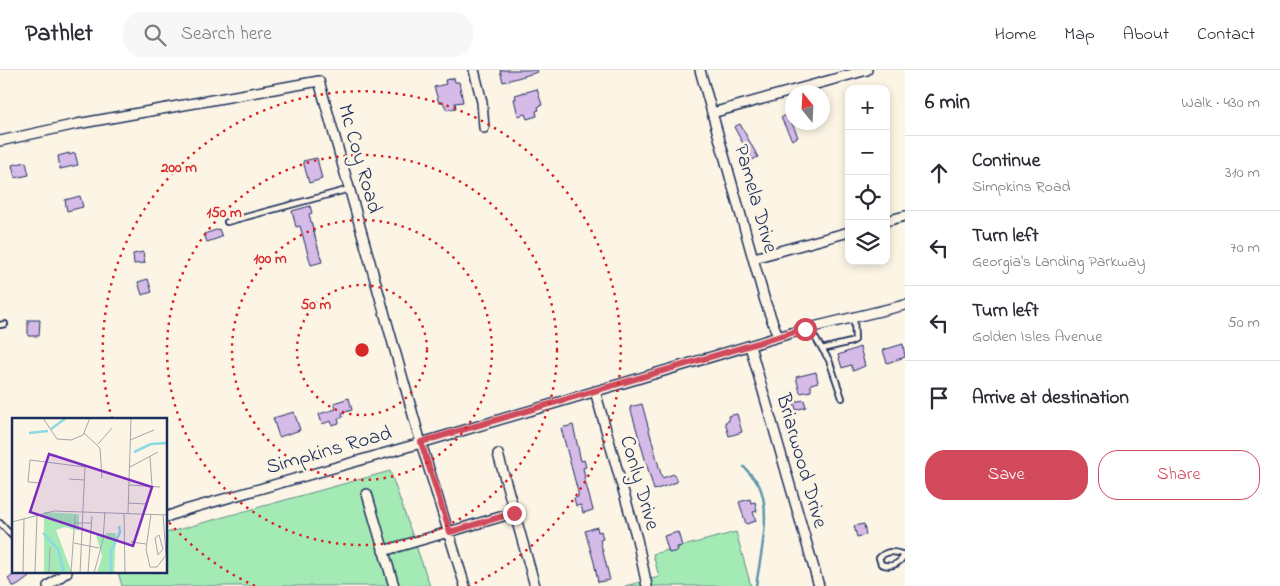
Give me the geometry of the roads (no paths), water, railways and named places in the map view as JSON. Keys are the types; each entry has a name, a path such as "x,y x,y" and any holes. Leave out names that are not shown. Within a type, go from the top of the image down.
{"street":[{"path":"474,70 482,102 484,128"},
{"name":"Pamela Drive","path":"700,70 765,301 778,337"},
{"path":"712,114 867,70"},
{"name":"Mc Coy Road","path":"0,141 77,124 319,81 421,442 465,586"},
{"path":"890,220 905,216"},
{"path":"754,258 845,233"},
{"name":"Simpkins Road","path":"168,516 194,507 809,328 905,305"},
{"name":"Briarwood Drive","path":"750,346 819,586"},
{"name":"Conly Drive","path":"595,391 637,539 647,586"},
{"path":"498,454 535,586"},
{"path":"367,494 394,586"},
{"path":"384,551 514,513"},
{"path":"48,586 60,577"}],"lane":[{"path":"227,222 350,189"},
{"path":"822,349 855,340 854,317"},
{"path":"809,328 832,367 842,398"},
{"path":"0,523 12,536"},
{"path":"892,551 904,555 900,562 893,565 881,564 879,558 883,553 892,551"}],"waterway":[{"path":"744,467 759,485 765,508 764,535 756,586"}]}
